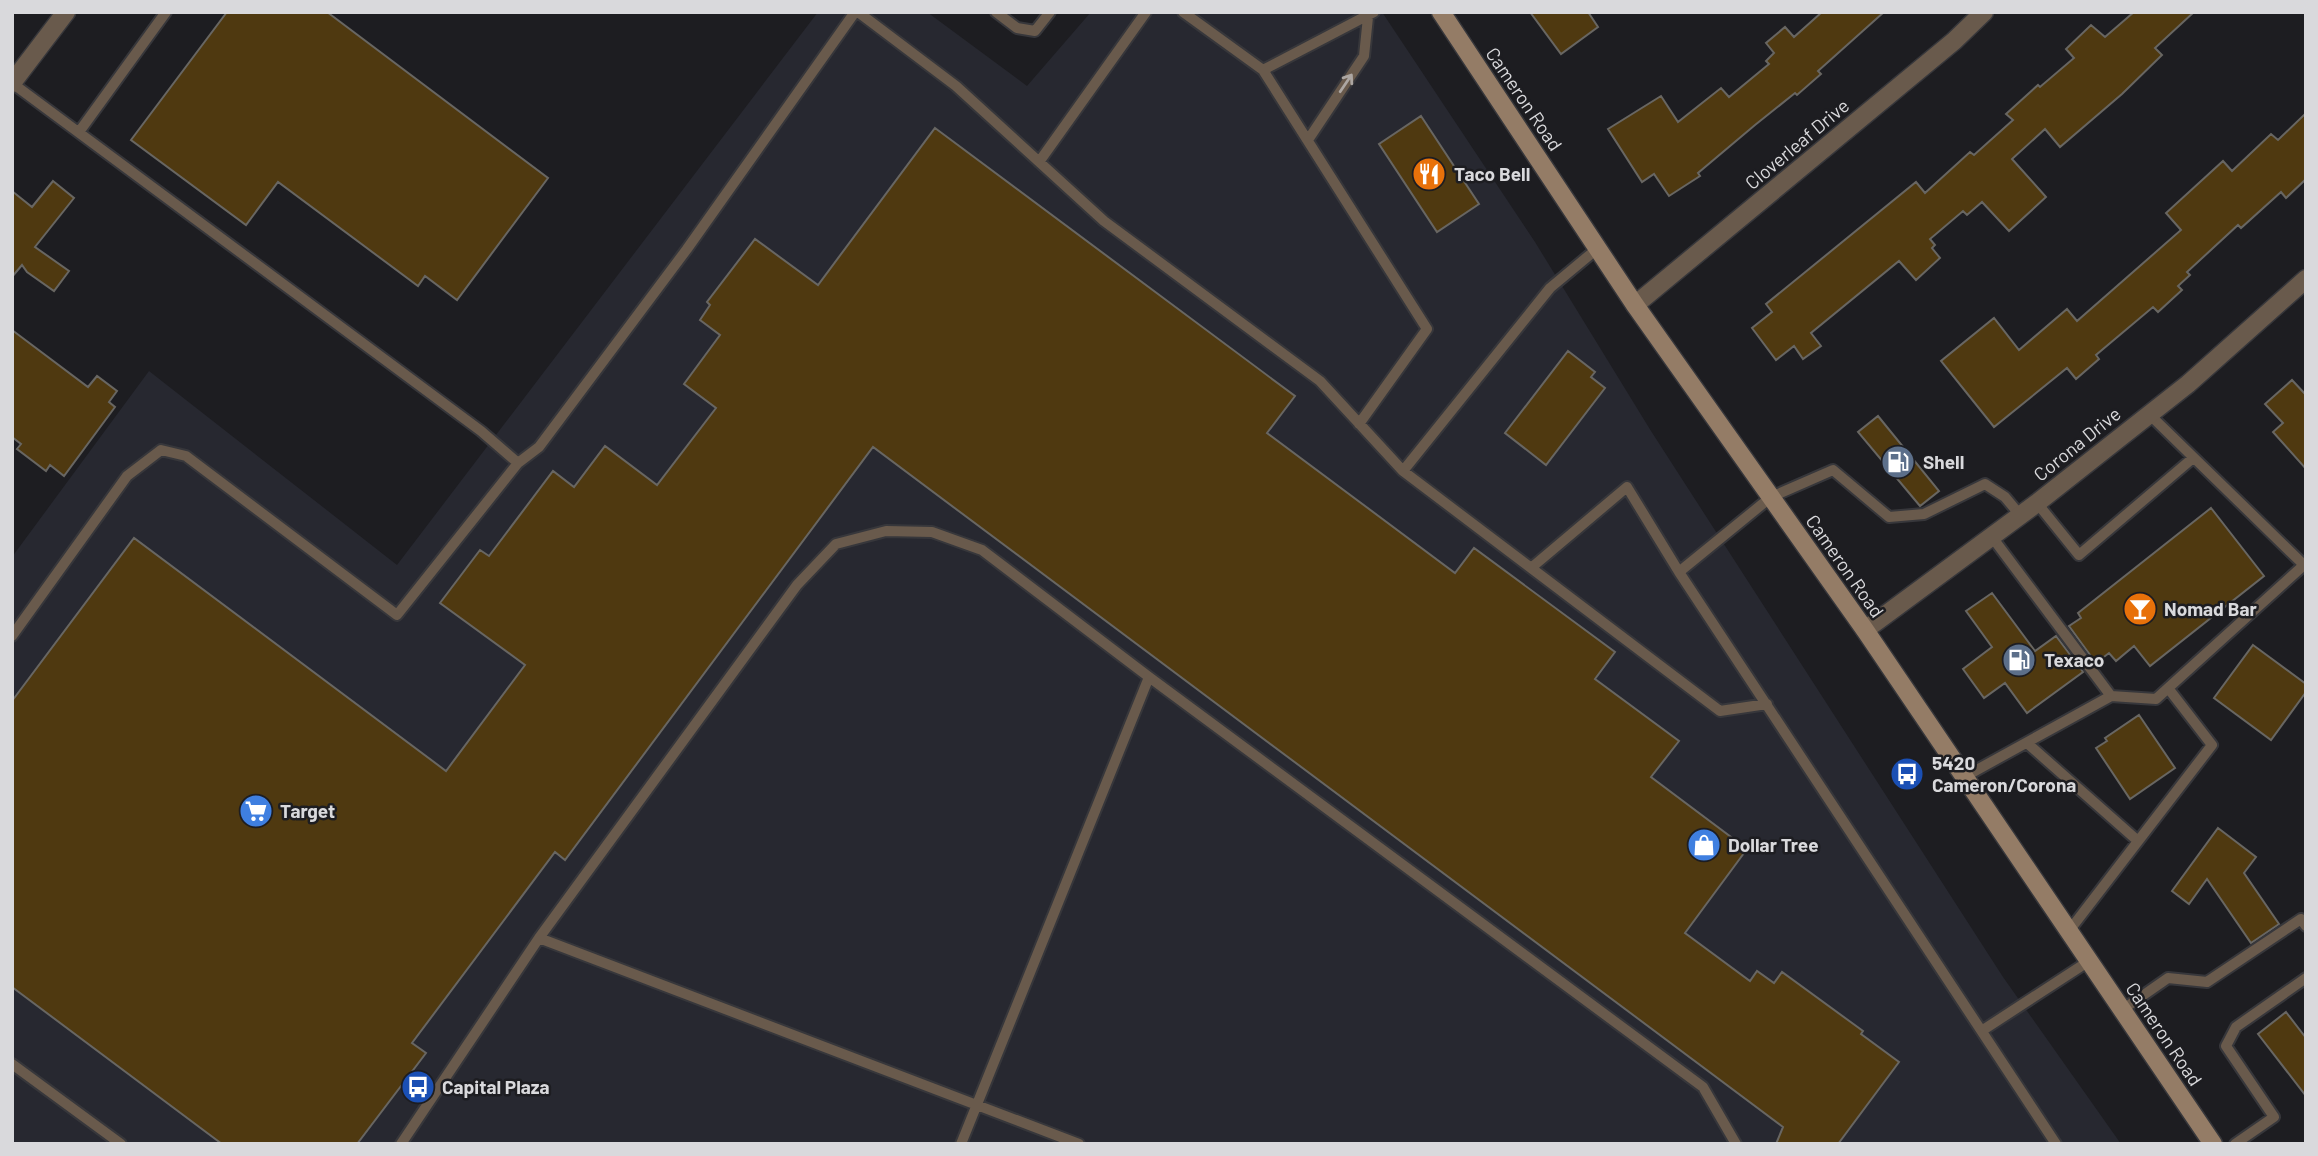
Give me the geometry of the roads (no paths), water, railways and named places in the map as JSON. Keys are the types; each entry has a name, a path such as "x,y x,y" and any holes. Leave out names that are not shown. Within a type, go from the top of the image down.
{"main road":[{"name":"Cameron Road","path":"1441,12 1635,304 1865,630 2213,1144"}],"street":[{"path":"12,83 65,12"},
{"name":"Cloverleaf Drive","path":"1635,304 1954,41 1984,12"},
{"name":"Corona Drive","path":"1865,630 2037,503 2188,384 2306,279"}],"lane":[{"path":"79,132 166,12"},
{"path":"12,636 128,476 160,450 186,456 397,615 517,463 539,447 662,282 856,12 956,86 1104,221 1320,381 1403,471 1720,711 1767,704"},
{"path":"996,12 1017,27 1035,30 1050,12"},
{"path":"1039,162 1146,12"},
{"path":"1183,12 1263,70 1427,329 1359,424"},
{"path":"1263,70 1371,14"},
{"path":"1308,140 1364,56 1371,14"},
{"path":"12,83 481,431 517,463"},
{"path":"1403,471 1550,288 1598,248"},
{"path":"1964,777 2111,696 2156,699 2305,566 2149,414"},
{"path":"2037,503 2079,555 2193,458"},
{"path":"1679,572 1771,498 1833,470 1889,517 1924,514 1985,484 2005,497 2020,515"},
{"path":"1531,568 1627,487 1679,572 2056,1144"},
{"path":"401,1144 538,938 797,584 836,544 886,531 932,533 982,550 1149,677 1703,1087 1736,1144"},
{"path":"1992,537 2111,696"},
{"path":"961,1144 1149,677"},
{"path":"2069,931 2212,745 2168,688"},
{"path":"2027,743 2138,841"},
{"path":"2122,1010 2168,978 2207,982 2301,919 2306,926"},
{"path":"538,938 977,1104 1062,1141 1079,1144"},
{"path":"1983,1030 2089,961"},
{"path":"2235,1144 2274,1116 2226,1046 2236,1027 2306,978"},
{"path":"12,1064 121,1144"}],"place":[{"name":"Taco Bell","path":"1429,174"},
{"name":"Shell","path":"1898,462"},
{"name":"Nomad Bar","path":"2140,609"},
{"name":"Texaco","path":"2019,660"},
{"name":"5420 Cameron/Corona","path":"1907,774"},
{"name":"Target","path":"256,811"},
{"name":"Dollar Tree","path":"1704,845"},
{"name":"Capital Plaza","path":"418,1087"}]}
